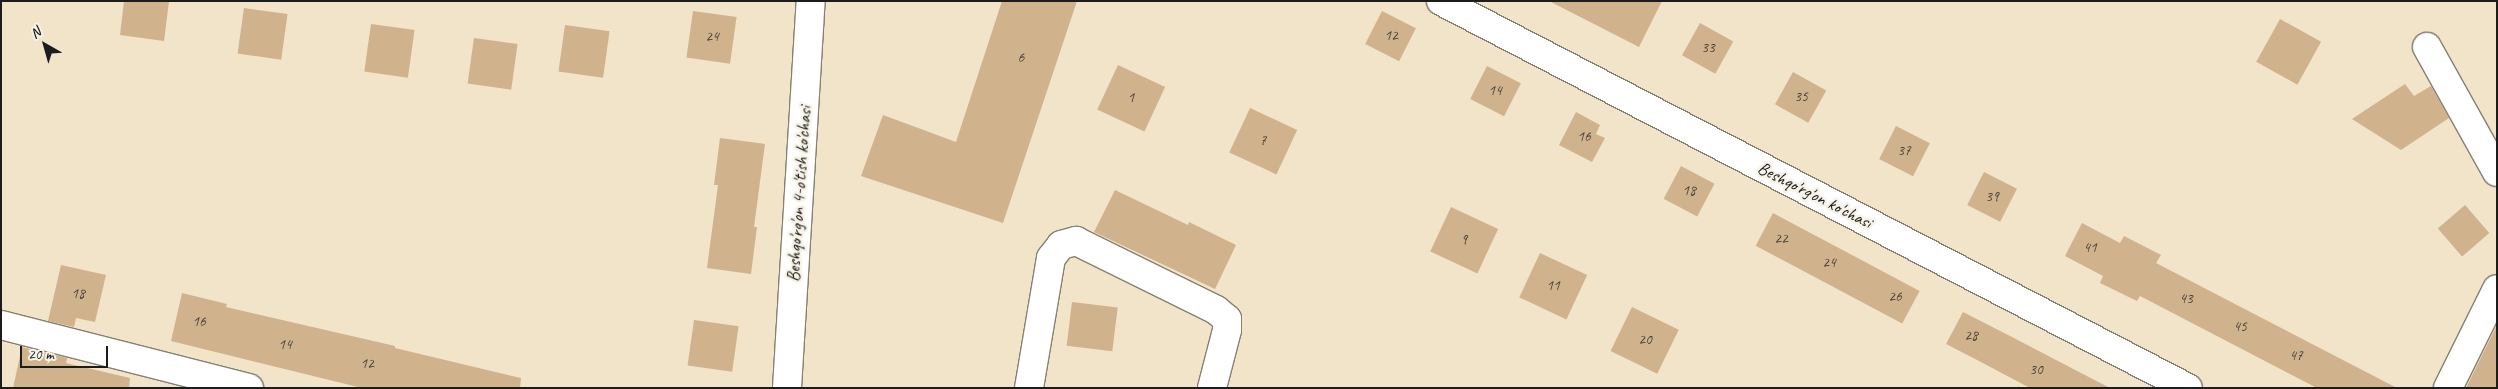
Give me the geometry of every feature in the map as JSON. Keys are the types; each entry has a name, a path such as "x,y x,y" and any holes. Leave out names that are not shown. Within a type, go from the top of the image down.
{"street":[{"name":"Beshqo'rg'on 4-o'tish ko'chasi","path":"787,388 811,1"},
{"name":"Beshqo'rg'on ko'chasi","path":"1441,1 2188,388"},
{"path":"2427,47 2497,172"},
{"path":"1029,388 1051,258 1061,245 1076,241 1216,310 1227,319 1227,330 1212,388"},
{"path":"2448,388 2497,289"},
{"path":"1,325 248,388"}],"building":[{"path":"124,1 169,1 164,41 120,35"},
{"path":"1002,1 1077,1 1003,223 861,176 883,115 956,142"},
{"path":"1549,1 1662,1 1639,47"},
{"path":"244,8 288,14 281,60 238,54"},
{"path":"693,11 737,17 730,64 686,58"},
{"path":"1382,11 1416,28 1399,61 1365,44"},
{"path":"2280,19 2321,42 2297,85 2256,62"},
{"path":"1700,23 1733,41 1715,74 1682,55"},
{"path":"371,24 415,30 408,78 364,72"},
{"path":"565,25 610,31 603,78 558,72"},
{"path":"474,38 518,44 511,90 468,84"},
{"path":"1118,65 1165,87 1144,131 1097,109"},
{"path":"1487,66 1521,83 1504,116 1470,99"},
{"path":"1793,72 1826,90 1808,123 1775,104"},
{"path":"2405,84 2414,96 2431,86 2449,118 2401,150 2352,119"},
{"path":"1250,108 1297,130 1276,174 1229,152"},
{"path":"1576,112 1600,125 1596,134 1605,138 1592,162 1559,145"},
{"path":"1896,126 1930,143 1913,176 1879,159"},
{"path":"720,138 765,144 754,227 757,227 751,274 707,268 718,185 714,185"},
{"path":"1681,166 1715,184 1697,217 1664,199"},
{"path":"1984,172 2017,189 2000,222 1967,205"},
{"path":"1115,190 1188,225 1189,222 1236,245 1215,289 1094,232"},
{"path":"2465,205 2489,233 2462,257 2438,229"},
{"path":"1451,207 1498,229 1477,273 1430,251"},
{"path":"1773,213 1920,291 1902,324 1756,246"},
{"path":"2082,223 2120,243 2124,236 2161,255 2156,263 2397,388 2317,388 2140,296 2137,301 2100,283 2103,276 2065,256"},
{"path":"1540,253 1587,275 1566,319 1519,297"},
{"path":"61,265 106,275 95,322 76,318 74,327 48,321"},
{"path":"182,293 227,304 226,307 395,346 395,348 521,378 520,388 362,388 171,341"},
{"path":"1072,302 1118,308 1112,351 1067,346"},
{"path":"1632,307 1679,330 1657,374 1611,351"},
{"path":"1963,312 2110,388 2030,388 1946,344"},
{"path":"694,320 739,326 732,372 688,366"},
{"path":"2497,325 2497,388 2466,388"},
{"path":"22,347 67,358 66,363 130,378 129,388 13,388"}]}
